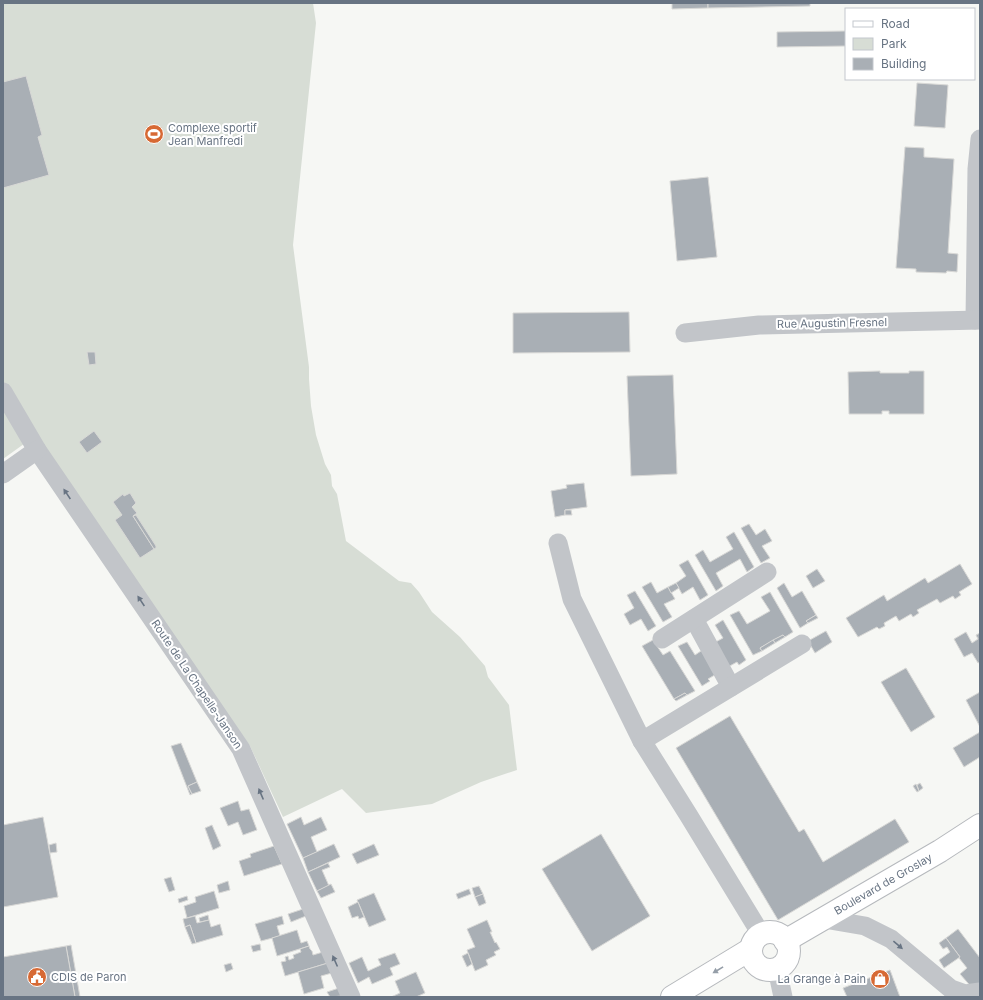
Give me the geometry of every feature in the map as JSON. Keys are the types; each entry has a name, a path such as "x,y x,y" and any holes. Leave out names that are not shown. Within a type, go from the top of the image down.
{"main road":[{"name":"Boulevard de Groslay","path":"785,941 940,851 980,825"},
{"path":"701,997 761,954 766,933 777,934 785,941 788,956 783,964 761,954"},
{"path":"672,997 761,954"}],"street":[{"path":"978,320 977,169 980,139"},
{"name":"Rue Augustin Fresnel","path":"685,334 758,325 978,320"},
{"name":"Route de La Chapelle-Janson","path":"3,392 37,450 241,749 352,997"},
{"path":"3,474 37,450"},
{"path":"558,543 572,599 642,741 689,816 784,997"},
{"path":"662,639 767,572"},
{"path":"694,618 730,687"},
{"path":"642,741 802,644"},
{"path":"824,919 865,926 891,939 951,990 965,994 980,992"}],"green space":[{"path":"3,3 313,3 316,23 293,245 309,367 311,406 316,435 325,464 331,475 332,486 337,494 346,541 399,581 411,583 419,592 432,612 460,637 485,666 488,677 509,705 517,770 481,782 432,804 366,813 342,789 283,817 250,746 111,551 35,436 3,459"}],"building":[{"path":"672,3 708,3 708,8 672,9"},
{"path":"708,3 810,3 810,6 708,8"},
{"path":"845,31 845,46 777,47 777,32"},
{"path":"26,76 42,135 38,137 49,175 3,188 3,82"},
{"path":"917,83 948,85 945,128 914,126"},
{"path":"905,147 924,148 924,157 954,159 948,253 958,254 957,272 916,272 916,269 896,268"},
{"path":"708,177 717,257 677,261 670,181"},
{"path":"629,312 630,352 513,353 513,313"},
{"path":"87,352 95,352 96,364 89,365"},
{"path":"880,371 880,373 909,373 909,371 924,371 924,414 889,414 889,411 882,411 882,414 849,414 848,372"},
{"path":"673,375 677,474 631,476 627,376"},
{"path":"94,431 102,442 87,453 79,442"},
{"path":"584,483 587,507 565,510 565,515 555,517 551,491 567,488 566,485"},
{"path":"130,493 136,503 132,507 137,513 133,516 154,549 140,558 115,520 122,515 113,502 123,494 124,496"},
{"path":"565,510 571,510 572,515 565,515"},
{"path":"136,515 156,548 154,549 133,516"},
{"path":"749,524 756,535 765,529 772,541 762,546 770,558 761,563 741,528"},
{"path":"734,532 754,567 747,572 740,559 716,573 723,586 716,591 695,555 703,550 710,562 733,549 726,537"},
{"path":"688,560 708,595 700,600 693,587 682,594 676,583 686,576 679,565"},
{"path":"960,564 972,584 959,592 961,595 955,599 953,596 940,603 937,599 917,610 919,613 913,617 911,614 899,621 896,616 884,623 885,626 879,629 877,627 858,637 846,618 884,595 887,601 925,578 928,583"},
{"path":"817,569 825,581 813,588 806,576"},
{"path":"651,582 657,593 668,587 675,599 664,604 672,617 663,622 642,587"},
{"path":"676,583 679,588 671,593 668,587"},
{"path":"784,583 792,597 802,591 816,615 806,621 808,623 800,628 777,588"},
{"path":"635,591 656,626 648,631 641,619 630,625 624,614 634,608 627,595"},
{"path":"770,592 793,632 785,637 783,635 760,648 762,651 753,655 730,615 739,611 747,624 770,611 761,597"},
{"path":"816,615 818,618 808,623 806,621"},
{"path":"723,620 746,660 739,665 737,662 726,668 712,644 723,638 715,625"},
{"path":"826,631 832,642 815,653 808,641"},
{"path":"966,632 972,643 978,639 976,635 980,633 980,662 978,663 972,653 964,657 954,639"},
{"path":"783,635 785,637 775,643 773,640"},
{"path":"653,640 663,655 670,651 695,691 687,695 685,693 674,699 642,646"},
{"path":"773,640 775,643 762,651 760,648"},
{"path":"687,642 695,655 704,649 718,673 708,679 710,681 702,686 678,646"},
{"path":"906,668 935,717 911,732 881,682"},
{"path":"980,692 980,727 966,700"},
{"path":"685,693 687,695 676,701 674,699"},
{"path":"730,716 799,832 804,829 823,862 895,819 909,842 778,920 676,748"},
{"path":"980,732 980,757 964,767 953,748"},
{"path":"181,743 197,782 188,786 192,794 190,795 171,746"},
{"path":"197,782 201,791 192,794 188,786"},
{"path":"920,783 923,788 919,791 917,785"},
{"path":"916,784 919,791 917,792 913,786"},
{"path":"238,801 241,811 249,809 257,830 243,835 238,822 228,826 220,808"},
{"path":"43,817 58,897 3,907 3,825"},
{"path":"301,817 304,825 321,817 327,830 311,837 317,852 303,858 287,824"},
{"path":"212,825 221,846 213,850 205,828"},
{"path":"601,834 650,916 592,951 542,869"},
{"path":"56,843 57,852 50,853 49,845"},
{"path":"334,844 340,857 308,872 303,858"},
{"path":"374,844 379,855 357,864 352,854"},
{"path":"274,846 282,864 244,876 239,861 251,857 250,854"},
{"path":"328,863 330,867 322,870 329,886 317,891 308,872"},
{"path":"171,877 175,890 169,892 164,879"},
{"path":"228,881 230,890 219,893 217,885"},
{"path":"331,884 335,892 321,898 317,891"},
{"path":"479,886 483,894 475,897 472,888"},
{"path":"469,889 471,894 458,899 456,894"},
{"path":"214,891 219,908 187,918 184,906 196,902 195,897"},
{"path":"374,893 386,920 369,927 357,900"},
{"path":"483,894 486,903 479,906 475,897"},
{"path":"187,896 188,900 179,903 178,899"},
{"path":"358,902 364,917 359,919 358,916 352,918 348,907"},
{"path":"303,909 306,916 291,922 288,914"},
{"path":"208,915 209,920 200,922 199,918"},
{"path":"195,916 197,923 209,920 211,927 220,924 223,935 196,943 190,925 185,927 183,919"},
{"path":"282,916 284,924 277,926 280,936 261,941 255,924"},
{"path":"487,920 492,932 490,932 495,943 496,942 500,949 494,952 496,955 486,960 488,965 475,971 467,950 475,947 467,929"},
{"path":"190,925 196,943 192,944 185,927"},
{"path":"958,929 980,958 980,985 974,990 960,974 967,968 946,938"},
{"path":"297,930 301,943 307,941 309,946 277,956 272,938"},
{"path":"946,938 960,957 944,968 939,960 950,952 947,947 943,949 939,943"},
{"path":"260,944 261,950 253,952 251,946"},
{"path":"71,945 80,997 75,997 66,946"},
{"name":"CDIS de Paron","path":"66,946 75,997 3,997 3,957"},
{"path":"309,946 313,955 323,952 328,963 285,976 281,962 286,961 285,957 288,956 289,960 294,958 293,955 301,952 300,949"},
{"path":"395,953 400,964 390,968 393,975 372,984 369,977 358,983 349,963 362,957 368,971 381,965 378,959"},
{"path":"468,953 472,964 467,967 462,956"},
{"path":"231,963 233,969 226,972 224,965"},
{"path":"328,963 332,973 321,976 324,988 304,994 298,972"},
{"name":"La Grange à Pain","path":"890,970 900,997 847,997 843,988"},
{"path":"416,972 425,993 416,997 391,997 400,993 395,981"},
{"path":"339,988 342,996 330,997 327,992"}],"place":[{"name":"Complexe sportif Jean Manfredi","path":"154,134"},
{"name":"CDIS de Paron","path":"37,977"},
{"name":"La Grange à Pain","path":"880,979"}]}
